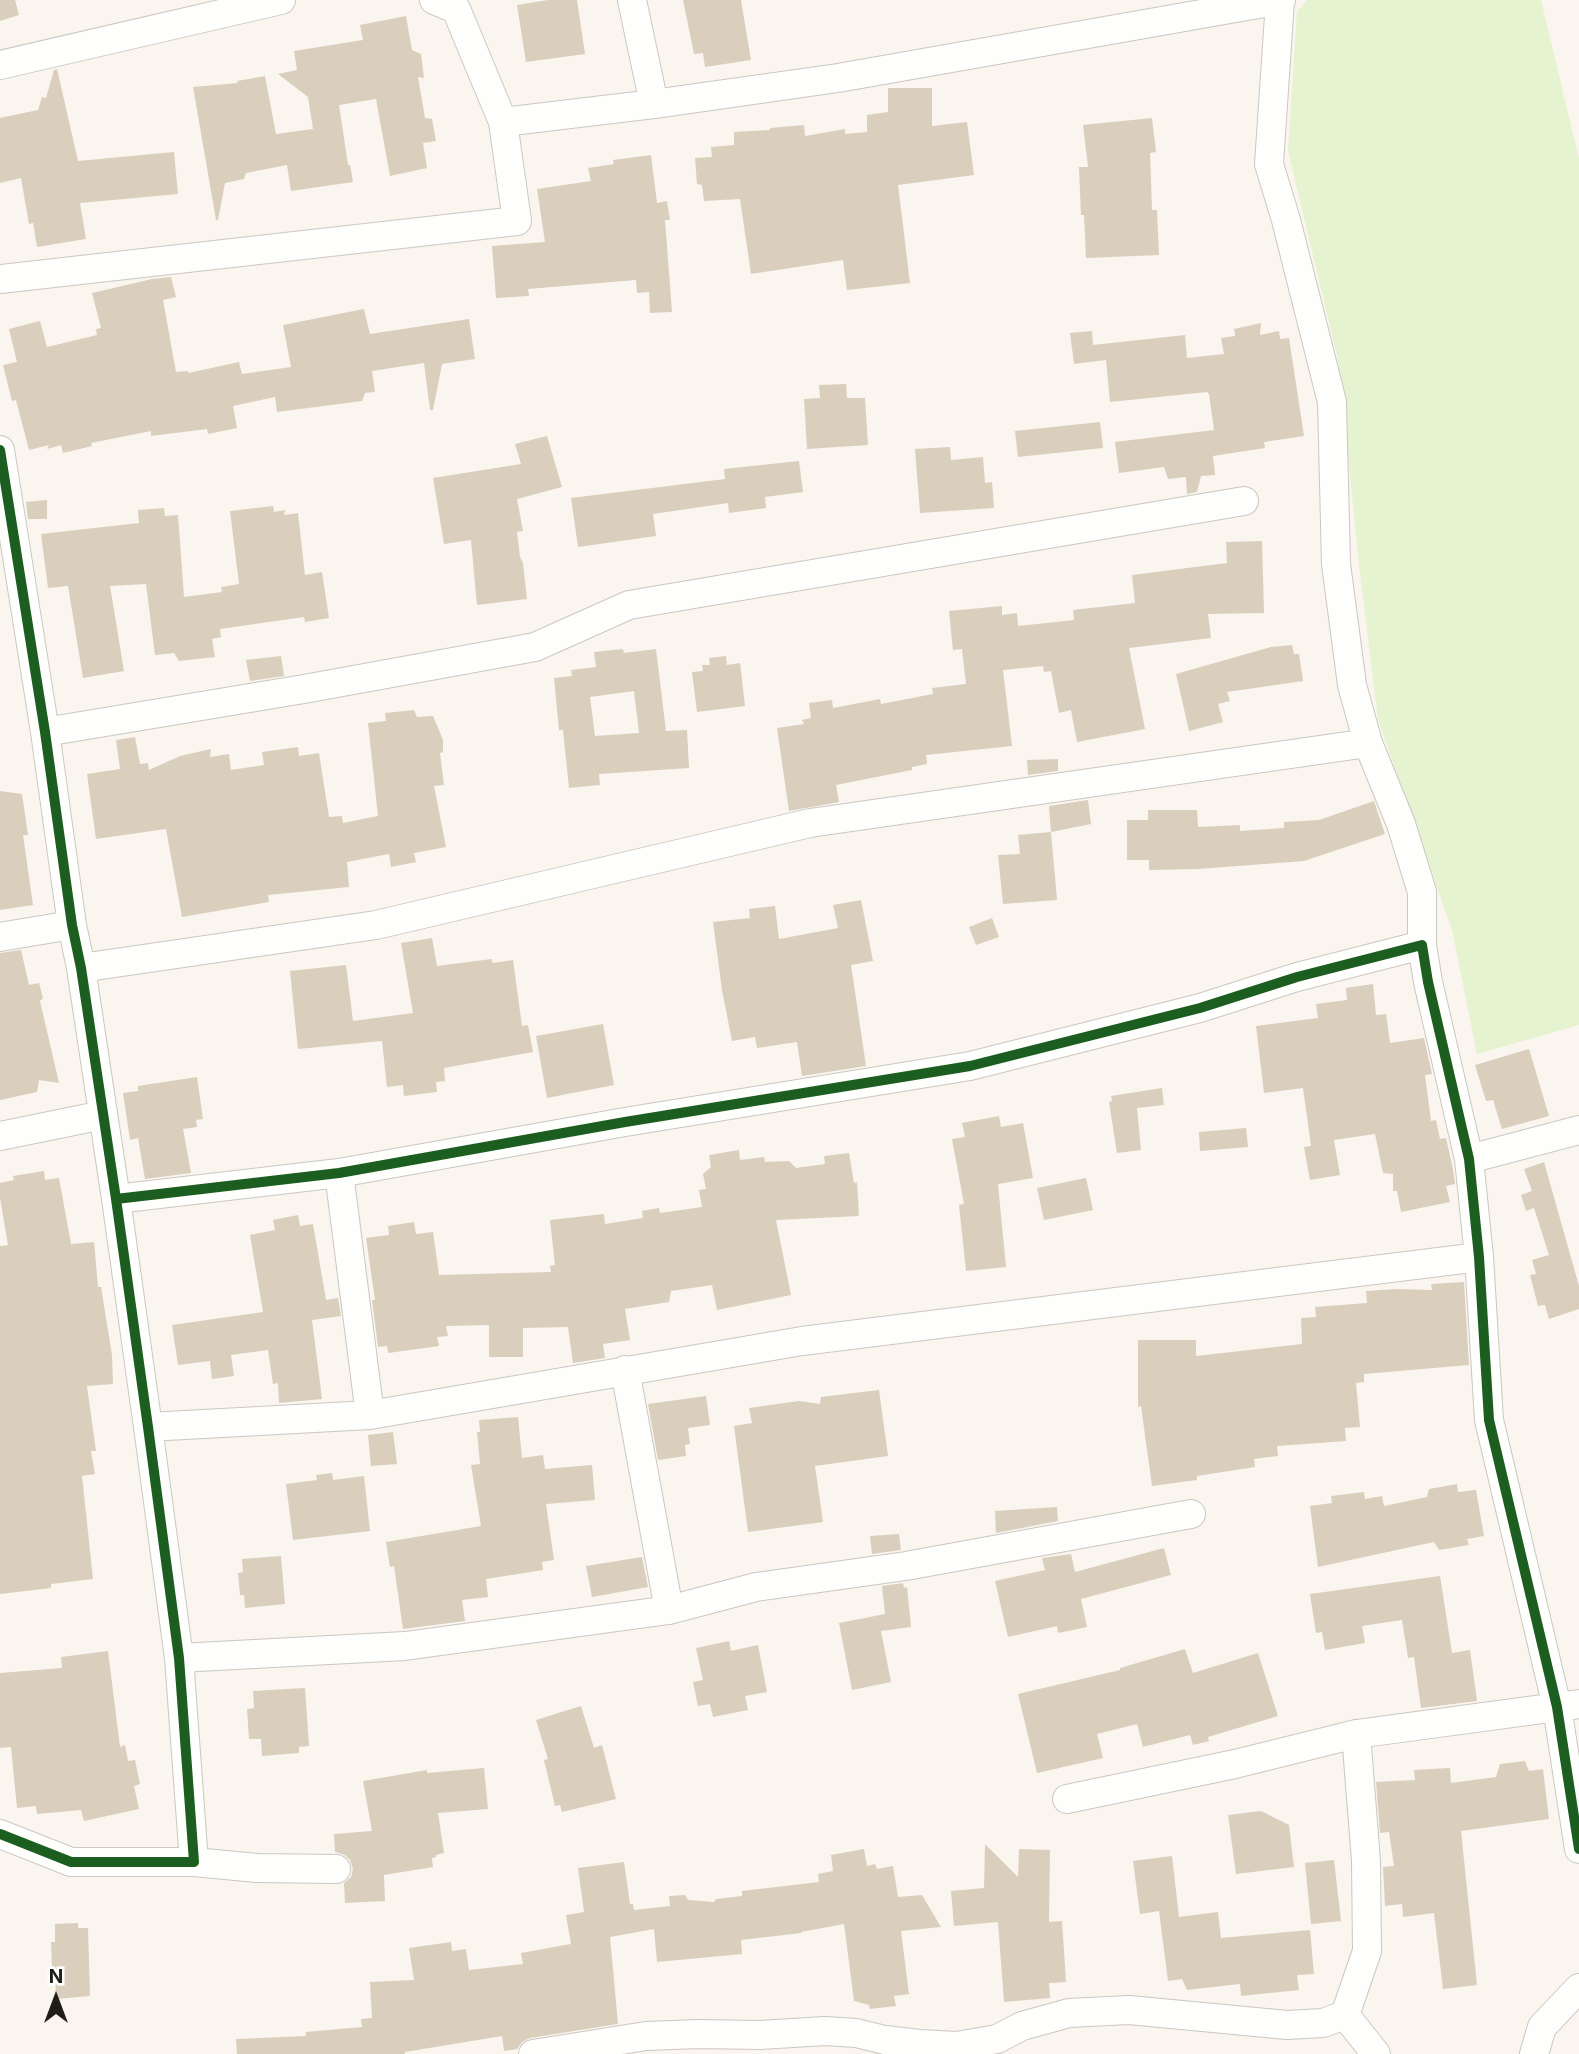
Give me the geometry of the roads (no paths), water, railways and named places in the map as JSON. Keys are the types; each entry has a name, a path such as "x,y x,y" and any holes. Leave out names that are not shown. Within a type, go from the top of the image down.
{"street":[{"path":"0,65 281,0"},
{"path":"0,279 517,221 503,122 456,9 434,0"},
{"path":"632,0 654,104"},
{"path":"503,122 838,78 1280,1 1269,164 1286,220 1332,402 1336,564 1352,685 1368,743 1401,824 1422,892 1422,945 1428,982 1469,1159 1479,1257 1489,1420 1568,1705 1579,1849"},
{"path":"0,450 46,732 72,925 116,1199 148,1427 179,1658 194,1862"},
{"path":"46,732 535,648 629,605 1244,502"},
{"path":"81,968 376,925 810,823 1368,743"},
{"path":"0,937 72,925"},
{"path":"116,1199 339,1173 625,1122 970,1066 1200,1008 1297,977 1422,945"},
{"path":"0,1136 103,1115"},
{"path":"1469,1159 1579,1130"},
{"path":"339,1173 370,1415"},
{"path":"148,1427 370,1415 802,1341 1479,1257"},
{"path":"625,1370 669,1610"},
{"path":"179,1658 405,1646 669,1610 755,1587 906,1566 1191,1514"},
{"path":"1067,1799 1235,1764 1356,1734 1568,1705"},
{"path":"1345,2015 1367,1951 1366,1861 1356,1734"},
{"path":"0,1833 71,1862 194,1862 257,1868 335,1869"},
{"path":"1534,2054 1542,2027 1579,1988"},
{"path":"533,2054 646,2036 699,2034 760,2045 825,2031 856,2033 919,2044 957,2046 997,2039 1022,2026 1069,2013 1129,2010 1287,2025 1323,2023 1345,2015"},
{"path":"1345,2015 1376,2054"}]}
